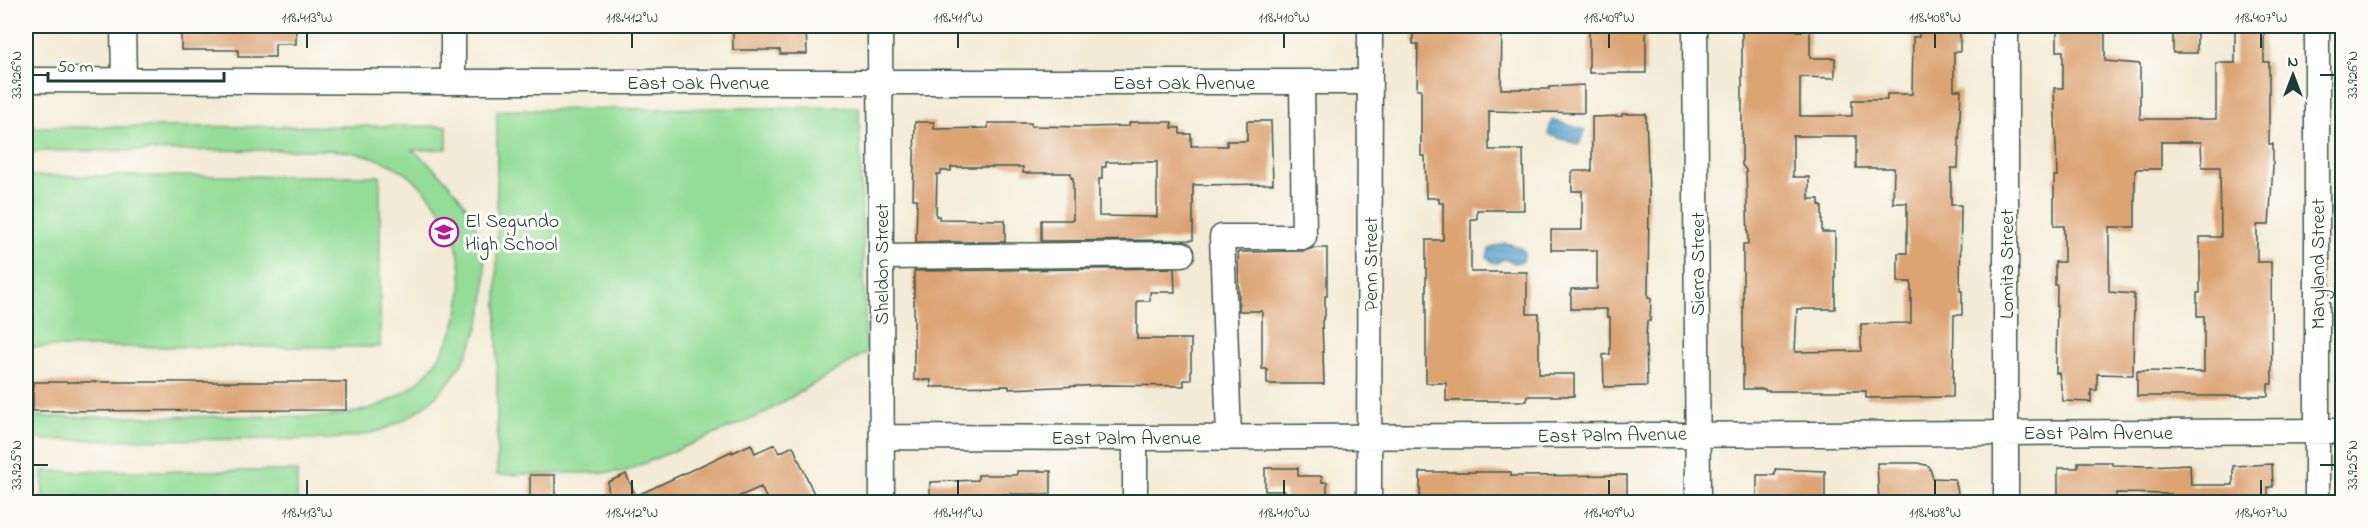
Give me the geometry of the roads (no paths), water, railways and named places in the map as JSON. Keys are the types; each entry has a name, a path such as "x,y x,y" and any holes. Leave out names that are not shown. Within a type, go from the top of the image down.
{"street":[{"path":"123,26 124,80"},
{"path":"453,26 453,82"},
{"name":"Sheldon Street","path":"880,26 882,502"},
{"name":"Penn Street","path":"1369,502 1370,26"},
{"name":"Sierra Street","path":"1695,26 1698,502"},
{"name":"Lomita Street","path":"2006,26 2006,502"},
{"name":"Maryland Street","path":"2317,26 2317,502"},
{"name":"East Oak Avenue","path":"26,80 1370,82"},
{"path":"1229,437 1222,237 1304,237 1302,82"},
{"path":"881,257 1182,254"},
{"name":"East Palm Avenue","path":"882,437 1135,438 2343,431"},
{"path":"1135,438 1135,502"}],"water":[{"path":"1552,120 1585,130 1579,145 1548,134"},
{"path":"1504,243 1518,246 1525,252 1523,261 1515,263 1504,259 1497,263 1491,262 1487,257 1489,249"}],"place":[{"name":"El Segundo High School","path":"444,232"}]}
